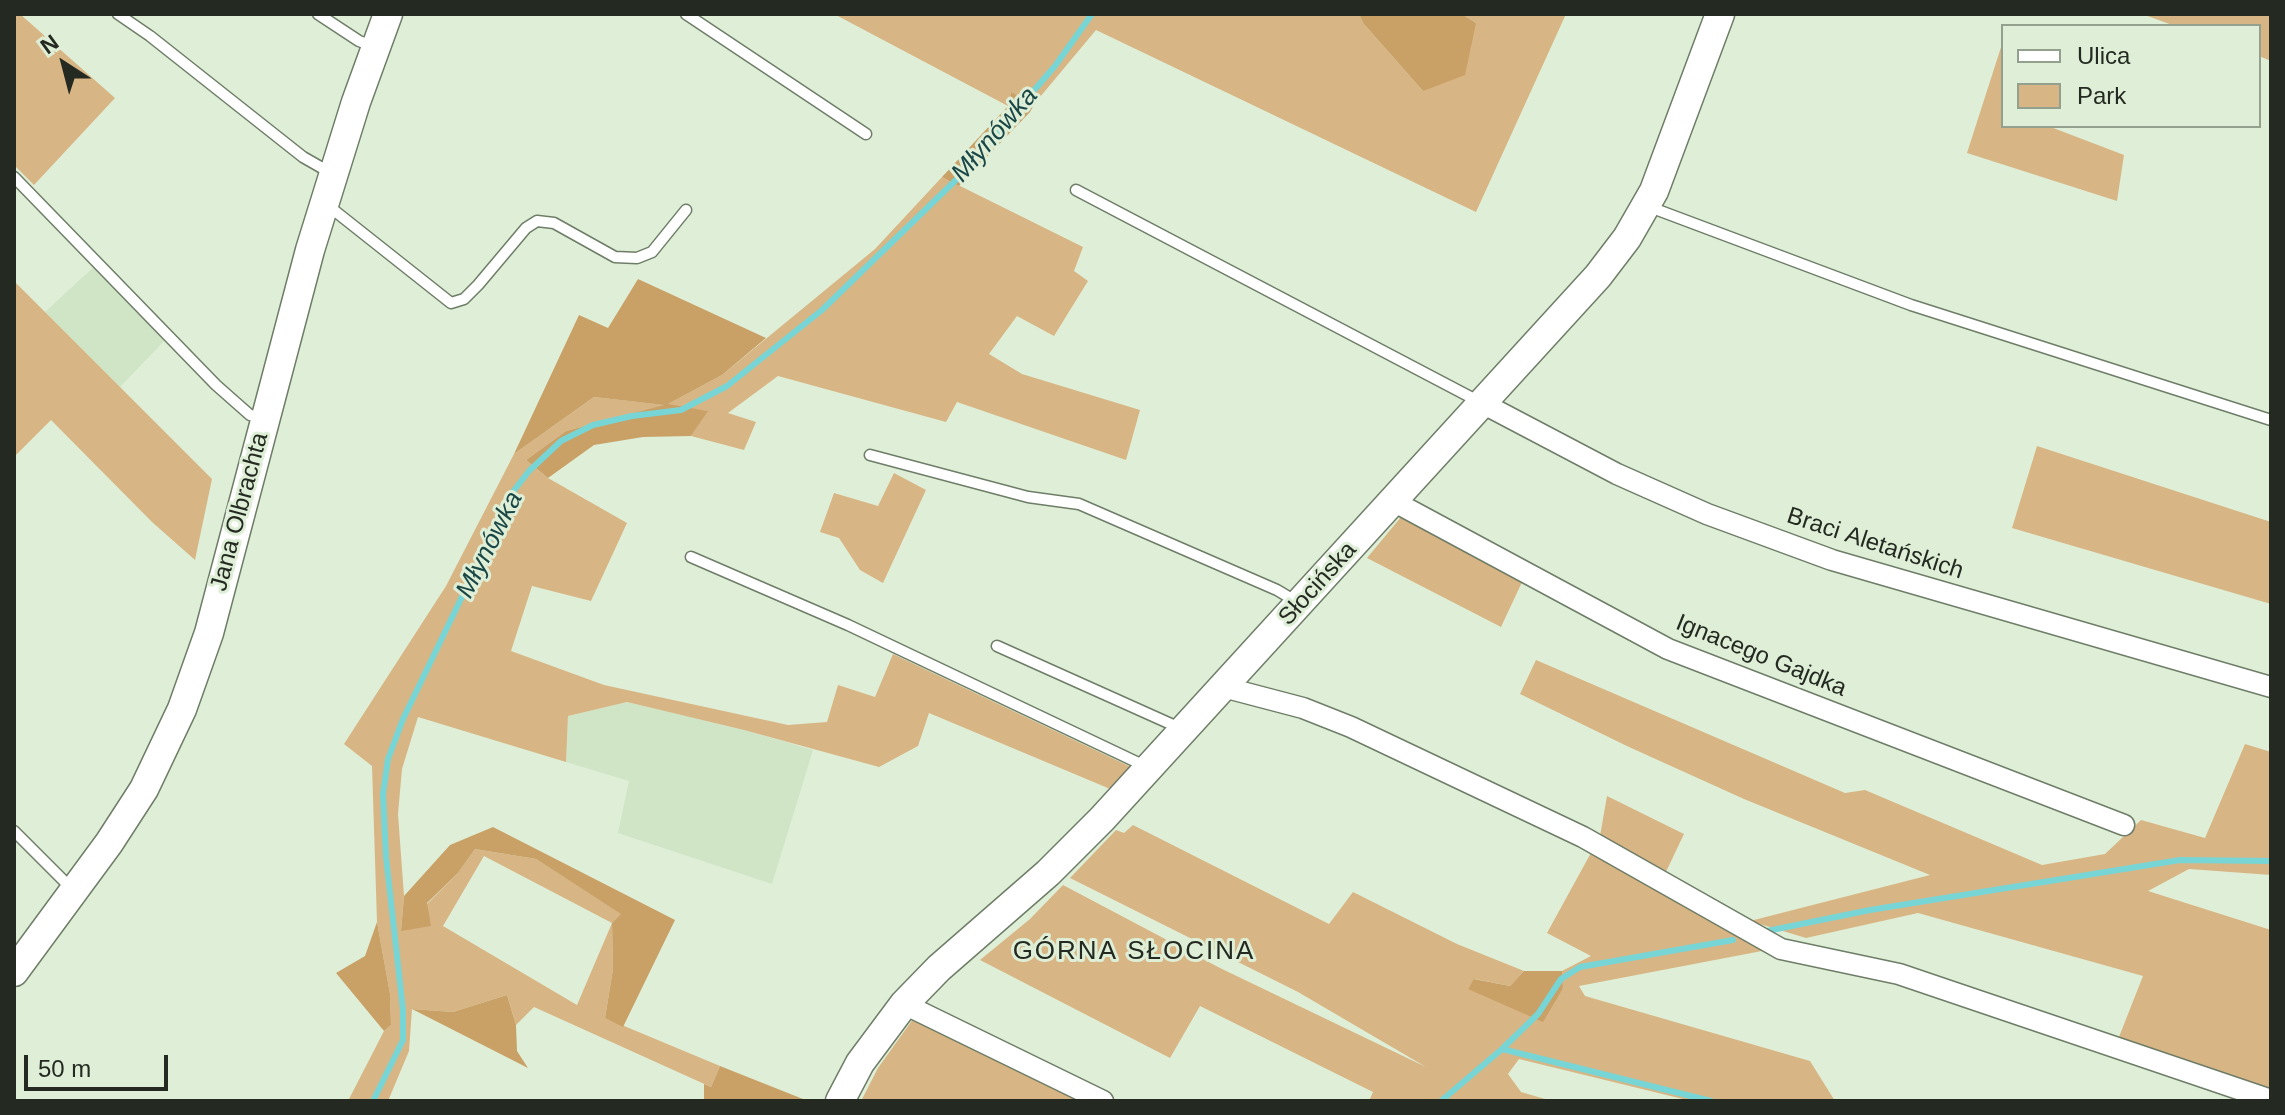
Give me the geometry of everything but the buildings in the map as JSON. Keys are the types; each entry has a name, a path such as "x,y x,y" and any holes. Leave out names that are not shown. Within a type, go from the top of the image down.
{"street":[{"name":"Jana Olbrachta","path":"14,972 75,891 144,789 177,722 209,633 325,203 388,14"},
{"name":"Słocińska","path":"840,1101 860,1063 904,1004 939,968 1048,873 1184,730 1598,276 1627,238 1668,158 1720,14"},
{"name":"Braci Aletańskich","path":"1482,403 1617,474 1707,514 1832,560 2271,687"},
{"name":"Ignacego Gajdka","path":"1393,501 1668,649 2124,825"},
{"path":"1223,687 1303,708 1351,727 1583,837 1781,949 1899,974 2271,1100"},
{"path":"904,1004 1103,1101"}],"lane":[{"path":"118,14 303,157 334,174"},
{"path":"318,14 359,41 375,47"},
{"path":"686,14 866,134"},
{"path":"14,177 216,385 250,415 265,418"},
{"path":"1076,190 1482,403"},
{"path":"325,203 451,303 464,299 526,228 537,221 554,223 615,257 637,258 652,252 686,210"},
{"path":"1645,206 1911,305 2271,420"},
{"path":"870,455 1028,497 1079,504 1277,590 1300,603"},
{"path":"691,557 848,625 1148,768"},
{"path":"997,646 1184,730"},
{"path":"14,831 75,891"}],"shaded area":[{"path":"1359,14 1462,14 1476,23 1465,75 1423,91 1363,23"},
{"path":"1011,92 1035,103 1030,112 959,186 942,177 1008,106"},
{"path":"96,265 167,338 120,387 45,312"},
{"path":"638,279 766,338 722,375 668,404 708,411 691,436 643,437 594,445 548,478 526,460 566,431 664,405 594,397 514,454 579,315 608,328"},
{"path":"627,702 813,750 772,884 618,833 629,781 566,762 568,716"},
{"path":"493,827 675,920 623,1027 605,1018 613,969 612,923 621,914 536,859 475,849 458,873 427,903 431,926 401,931 404,896 450,845"},
{"path":"377,922 390,994 391,1025 384,1031 336,973 365,956"},
{"path":"1524,971 1562,971 1563,988 1543,1022 1468,989 1474,979 1510,986"},
{"path":"507,995 516,1025 517,1051 528,1068 412,1009 453,1012"},
{"path":"720,1066 808,1101 704,1101 704,1084 711,1087"}],"green space":[{"path":"14,14 20,14 115,98 34,185 14,165"},
{"path":"834,14 1359,14 1363,23 1423,91 1476,23 1462,14 1566,14 1476,212 1096,30 1035,103 1011,92 1008,106"},
{"path":"2142,14 2271,14 2271,61 2261,57 2261,24 2170,24"},
{"path":"2001,47 2001,128 2053,128 2124,155 2117,201 1967,153"},
{"path":"942,177 1083,247 1074,271 1088,281 1054,336 1017,316 989,354 1022,374 1140,410 1126,460 957,402 946,422 778,376 728,413 756,422 744,450 691,436 707,411 666,405 722,375 875,249"},
{"path":"14,281 212,479 195,560 152,522 51,420 14,457"},
{"path":"594,397 666,405 566,431 526,460 548,478 627,523 591,601 532,586 511,651 604,685 788,725 827,722 838,685 875,697 893,654 1133,768 1115,791 929,713 918,746 879,767 627,702 568,716 566,762 418,717 402,769 398,814 404,896 401,930 458,873 475,849 536,859 622,914 612,923 613,969 605,1018 720,1066 711,1087 534,1007 516,1025 507,995 453,1012 412,1009 409,1051 388,1101 348,1101 384,1031 391,1025 390,994 377,922 372,766 344,744 446,586 514,454","holes":["484,856 612,923 577,1005 443,926"]},
{"path":"2037,446 2271,522 2271,604 2012,528"},
{"path":"894,473 926,490 883,583 860,570 839,538 820,532 834,493 878,506"},
{"path":"1401,517 1523,580 1501,627 1367,558"},
{"path":"1536,660 1845,793 1865,790 2042,865 2105,854 2141,820 2205,838 2245,744 2271,752 2271,875 2189,869 2148,891 2271,930 2271,1088 2117,1042 2143,976 1918,913 1806,938 1750,921 1930,875 1744,799 1520,694"},
{"path":"1607,796 1684,834 1664,876 1600,836"},
{"path":"1133,825 1329,924 1353,892 1457,944 1524,971 1510,986 1475,979 1468,989 1563,989 1562,971 1591,956 1547,933 1592,851 1767,950 1579,986 1585,996 1810,1061 1835,1101 1691,1101 1519,1059 1508,1074 1521,1092 1552,1101 1369,1101 1373,1092 1200,1006 1170,1058 980,960 1030,919 1063,885 1220,968 1426,1067 1298,992 1070,878 1116,830 1124,833"},
{"path":"913,1019 1085,1101 861,1101 878,1068"}],"waterway":[{"name":"Młynówka","path":"373,1101 403,1040 403,1010 386,857 383,794 388,759 403,719 512,493 529,471 561,441 593,425 681,410 727,386 822,310 960,176 1055,66 1092,14"},
{"path":"1767,931 1870,910 2180,860 2271,861"},
{"path":"1502,1049 1538,1014 1561,979 1580,967 1733,940"},
{"path":"1441,1101 1502,1049 1711,1101"}],"district":[{"name":"GÓRNA SŁOCINA","path":"1134,952"}]}
